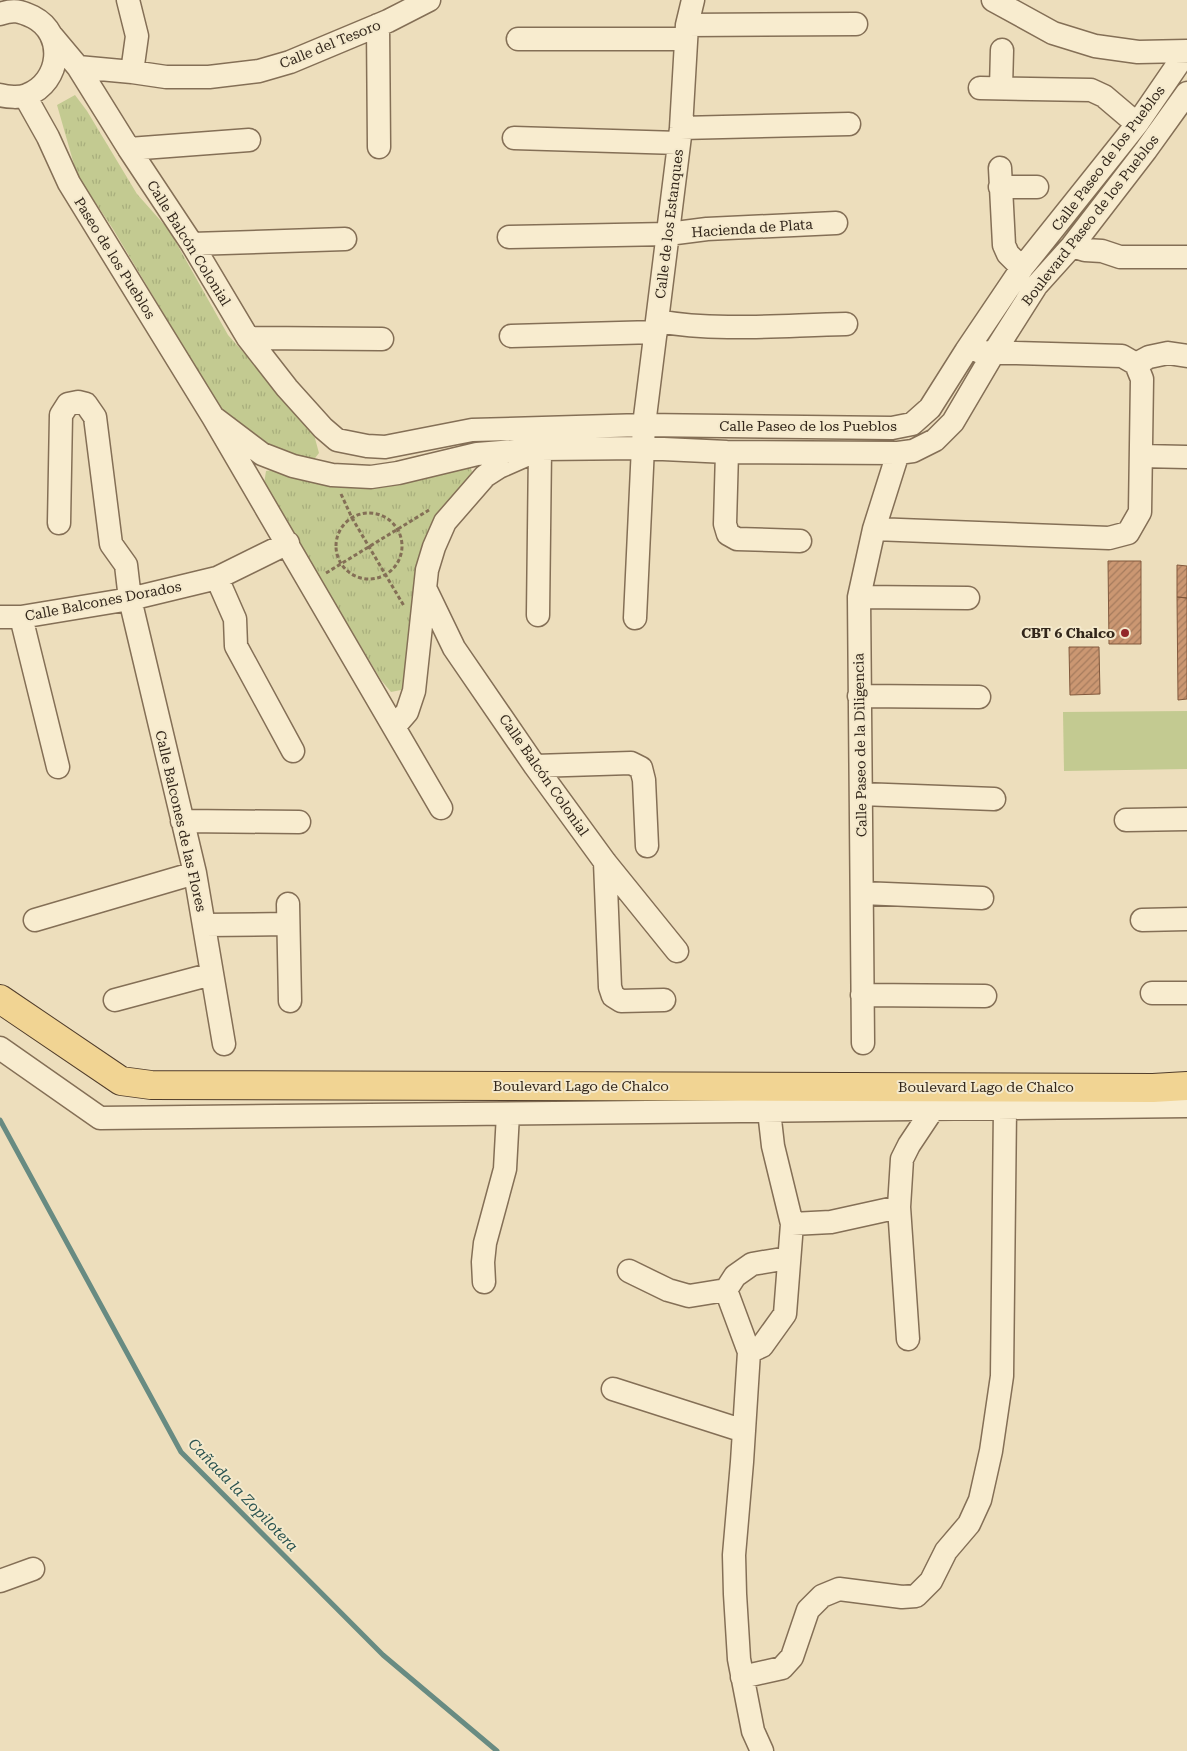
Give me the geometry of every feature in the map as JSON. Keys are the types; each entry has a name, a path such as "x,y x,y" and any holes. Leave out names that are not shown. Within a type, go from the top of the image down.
{"main road":[{"name":"Boulevard Lago de Chalco","path":"0,999 121,1081 151,1085 1124,1088 1187,1086"}],"street":[{"path":"128,0 137,36 132,72"},
{"name":"Calle del Tesoro","path":"78,67 166,77 200,77 259,70 290,62 378,25 429,0"},
{"name":"Calle de los Estanques","path":"635,618 644,425 680,136 686,32 693,0"},
{"path":"993,0 1053,33 1095,46 1138,52 1187,51"},
{"name":"Calle Balcón Colonial","path":"11,8 41,21 78,67 192,244 248,338 287,388 323,428 337,440"},
{"path":"518,39 856,24"},
{"path":"378,25 379,147"},
{"path":"0,95 25,96 41,87 52,72 56,54 52,36"},
{"path":"1002,50 990,88 1091,90 1104,96 1137,124"},
{"name":"Calle Paseo de los Pueblos","path":"337,440 367,446 385,447 472,430 644,425 892,428 912,424 930,408 1022,268 1137,124 1187,51"},
{"name":"Boulevard Paseo de los Pueblos","path":"898,453 913,451 935,440 953,422 1036,286 1072,246 1187,93"},
{"name":"Paseo de los Pueblos","path":"25,96 48,137 69,183 213,416"},
{"path":"514,138 680,136 849,124"},
{"path":"130,149 249,140"},
{"path":"1022,268 1008,254 1004,245 1000,178 1037,186"},
{"name":"Hacienda de Plata","path":"509,237 668,234 707,229 836,223"},
{"path":"192,244 345,239"},
{"path":"1072,246 1085,250 1102,251 1120,257 1187,257"},
{"path":"511,336 656,327 846,324"},
{"path":"248,338 382,339"},
{"path":"874,529 1109,538 1128,533 1140,512 1142,379 1136,364 1122,356 993,354 966,351"},
{"path":"1136,364 1149,357 1168,354 1187,356"},
{"name":"Calle Balcones de las Flores","path":"59,524 62,415 68,404 78,402 86,404 95,417 111,544 126,565 130,599 195,873 224,1044"},
{"path":"213,416 441,808"},
{"name":"Calle Paseo de los Pueblos","path":"213,416 262,454 293,466 332,475 371,477 398,473 477,454 540,449 642,448 727,452 898,453"},
{"path":"472,430 477,454 485,476"},
{"path":"332,475 337,440"},
{"path":"394,727 407,712 414,691 427,570 434,547 445,522 485,476 499,467 540,449 538,615"},
{"path":"727,452 725,524 728,534 737,539 800,541"},
{"name":"Calle Paseo de la Diligencia","path":"863,1043 859,597 874,529 898,453"},
{"path":"1140,456 1187,457"},
{"name":"Calle Balcones Dorados","path":"11,617 130,599 217,578 288,544"},
{"path":"217,578 235,619 236,646 294,751"},
{"name":"Calle Balcón Colonial","path":"426,590 454,648 535,766 605,862 677,951"},
{"path":"859,597 968,598"},
{"path":"11,617 58,767"},
{"path":"859,696 979,697"},
{"path":"535,766 631,763 642,768 647,846"},
{"path":"861,794 994,799"},
{"path":"1126,820 1187,819"},
{"path":"182,821 299,822"},
{"path":"605,862 610,987 612,996 621,1001 664,1000"},
{"path":"35,920 195,873"},
{"path":"862,894 982,898"},
{"path":"205,925 288,914 290,1001"},
{"path":"1142,920 1187,919"},
{"path":"115,1000 212,974"},
{"path":"1152,993 1187,993"},
{"path":"862,995 985,996"},
{"path":"0,1048 100,1118 1187,1106"},
{"path":"742,1677 782,1668 792,1657 808,1610 822,1596 840,1588 902,1597 916,1596 931,1581 946,1551 970,1524 980,1500 1002,1376 1005,1108"},
{"path":"908,1339 899,1208 902,1159 909,1145 934,1109"},
{"path":"749,1352 762,1346 785,1314 792,1224 773,1146 769,1111"},
{"path":"484,1282 483,1262 485,1243 505,1169 508,1114"},
{"path":"792,1224 831,1222 899,1208"},
{"path":"629,1271 668,1290 690,1296 726,1290 735,1276 752,1264 788,1258"},
{"path":"726,1290 749,1352 734,1555 739,1659 753,1732 762,1751"},
{"path":"613,1388 744,1431"},
{"path":"0,1581 33,1569"}],"path":[{"path":"332,475 352,518 421,633"},
{"path":"310,582 430,510"},
{"path":"364,513 374,513 385,516 398,529 402,542 402,552 398,563 386,574 371,579 360,578 350,573 341,563 337,555 337,538 345,523 352,518 364,513"}],"green space":[{"path":"75,95 87,111 137,194 169,230 228,335 313,431 319,453 312,462 271,447 253,432 223,413 113,229 77,175 57,105"},
{"path":"468,460 473,475 441,512 406,689 391,692 381,680 264,484 266,471 279,469 315,479"},
{"path":"1187,711 1187,769 1064,771 1063,712"}],"building":[{"path":"1108,561 1141,561 1141,644 1109,644"},
{"path":"1177,565 1187,566 1187,598 1177,597"},
{"path":"1177,597 1187,598 1187,699 1178,700"},
{"path":"1069,647 1099,647 1100,694 1070,695"}],"waterway":[{"name":"Cañada la Zopilotera","path":"0,1120 181,1452 383,1655 497,1751"}],"place":[{"name":"CBT 6 Chalco","path":"1125,633"}]}
